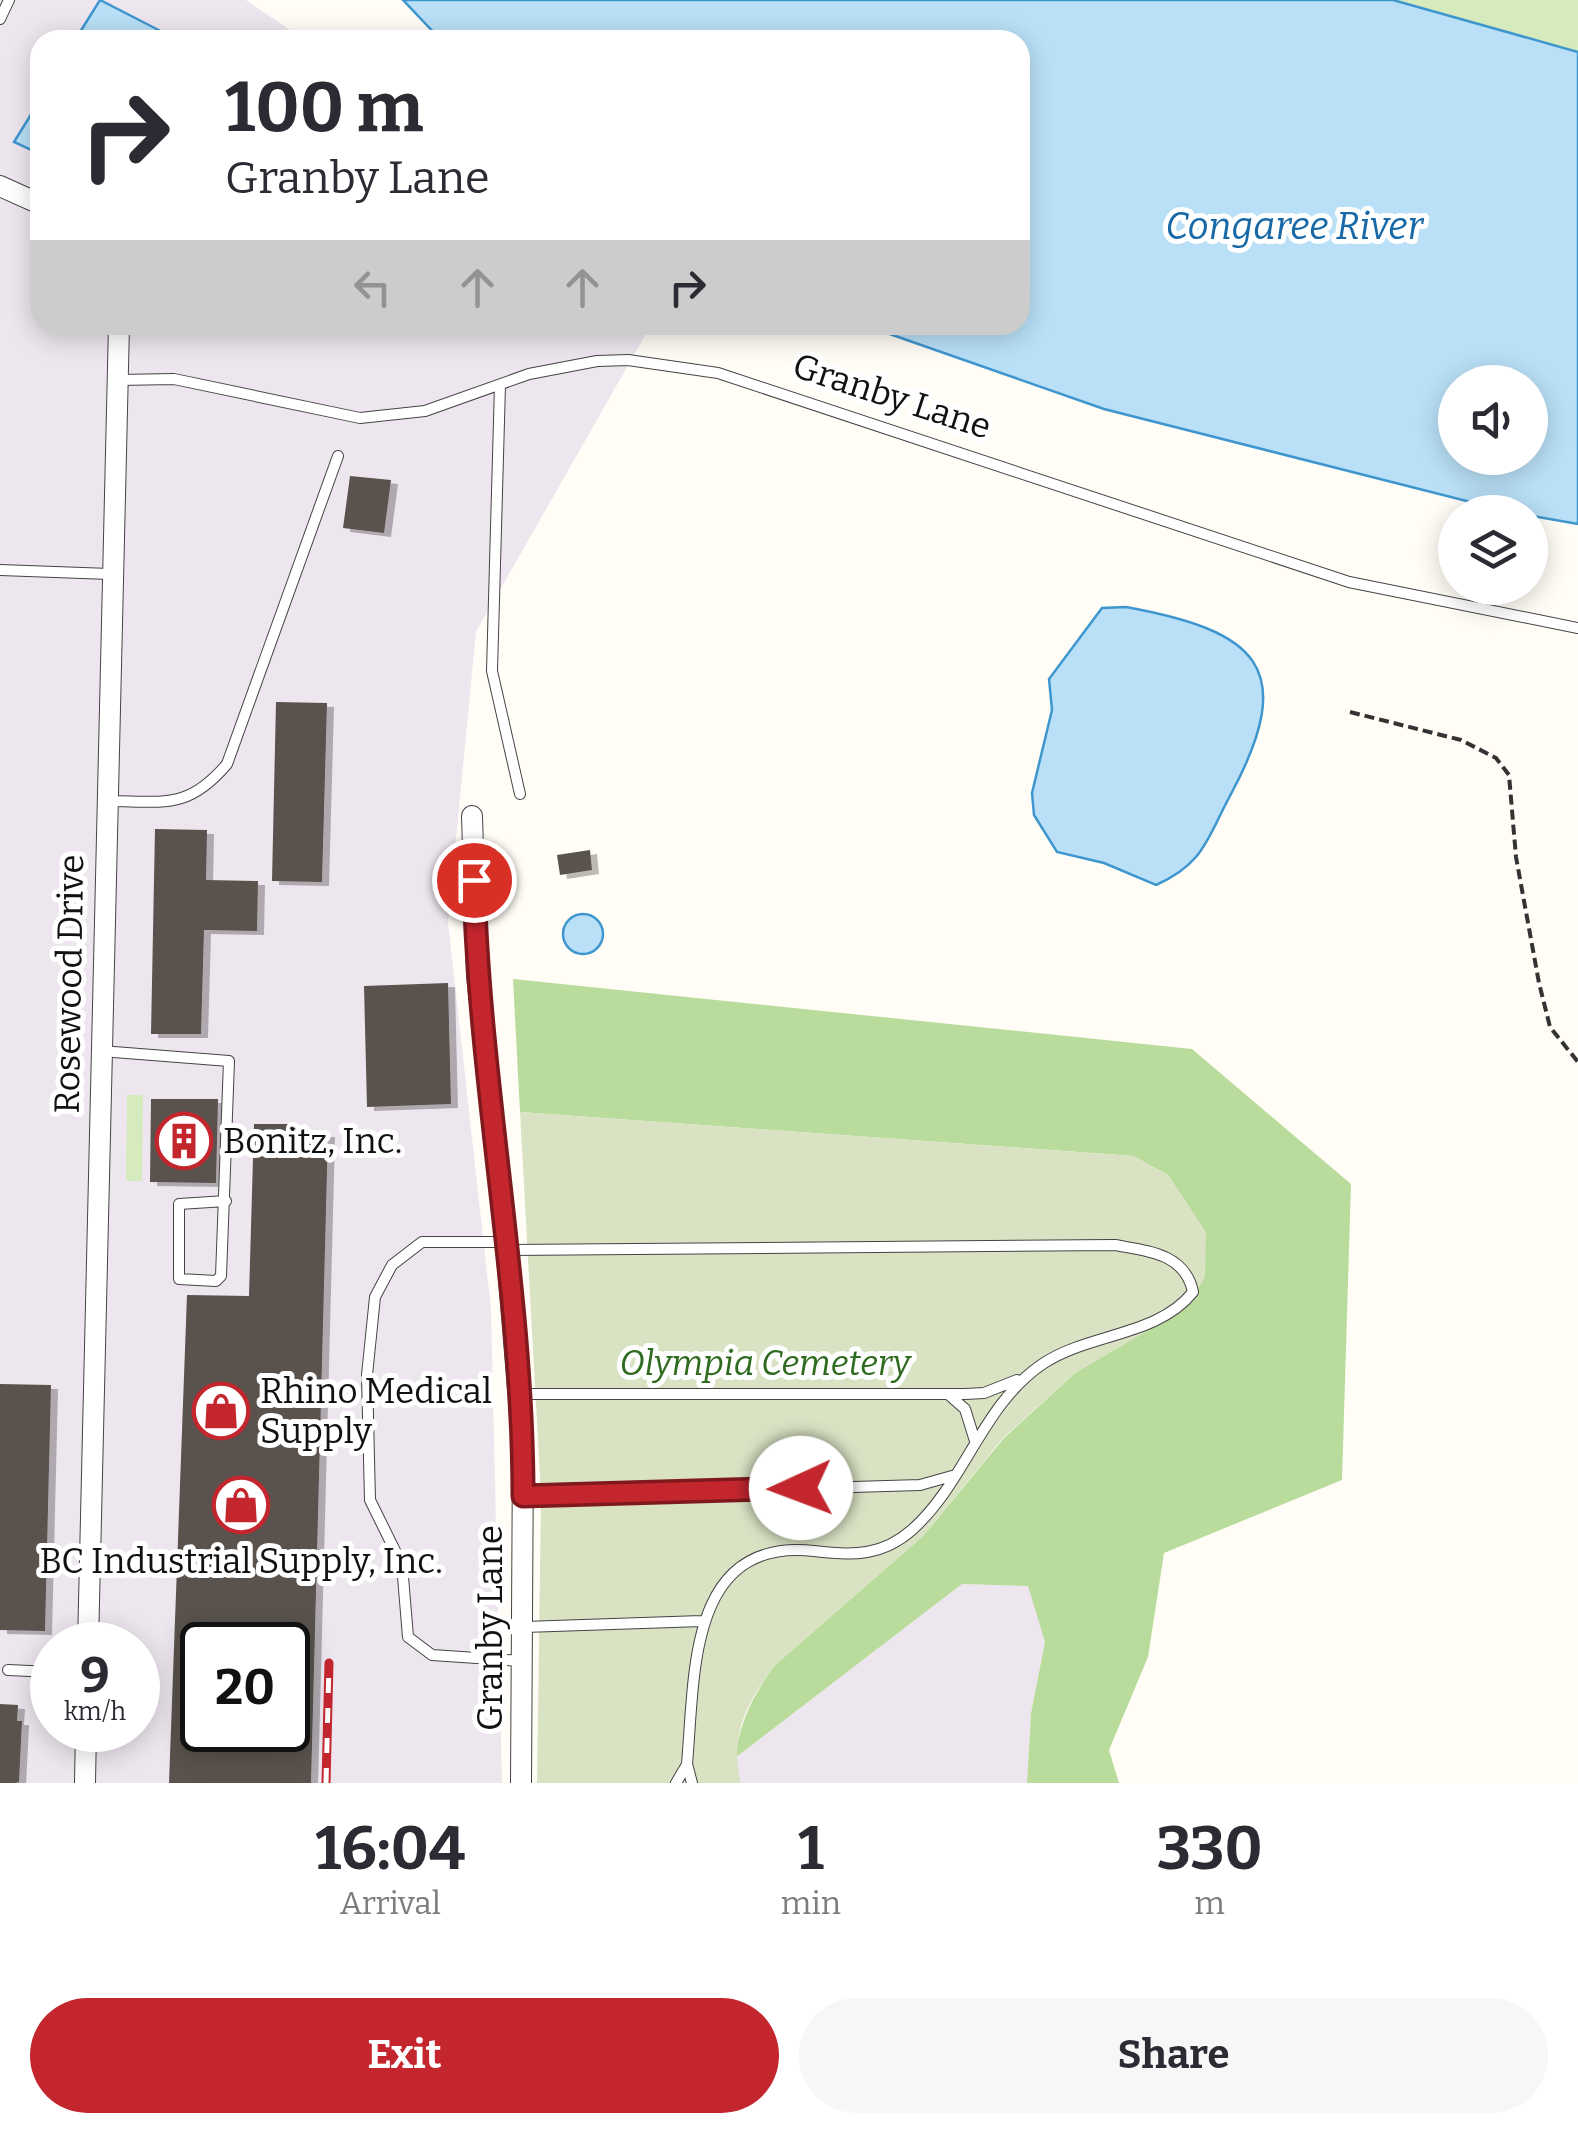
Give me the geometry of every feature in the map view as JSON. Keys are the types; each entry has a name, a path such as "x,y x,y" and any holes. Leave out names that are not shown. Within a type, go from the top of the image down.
{"street":[{"path":"0,186 30,200"},
{"name":"Rosewood Drive","path":"88,1622 110,574 119,335"},
{"name":"Granby Lane","path":"472,816 477,976 518,1394 524,1627 520,1783"},
{"path":"85,1783 86,1752"}],"lane":[{"path":"0,19 9,0"},
{"name":"Granby Lane","path":"117,380 174,379 360,418 425,411 529,374 597,361 628,360 718,373 1349,582 1578,628"},
{"path":"500,385 492,671 520,794"},
{"path":"106,801 183,802 209,785 226,764 338,456"},
{"path":"0,570 110,574"},
{"path":"100,1051 228,1062 226,1201 219,1279 179,1279 179,1204 226,1201"},
{"path":"518,1394 984,1392 1027,1375 1066,1350 1166,1316 1192,1292 1190,1281 1164,1254 1115,1246 505,1246 422,1242 392,1265 375,1297 367,1375 370,1500 402,1566 408,1638 432,1655 524,1662"},
{"path":"692,1783 687,1765 702,1621 731,1576 754,1556 798,1550 862,1555 880,1551 914,1528 1027,1375"},
{"path":"942,1392 965,1409 976,1441"},
{"path":"523,1496 925,1484 953,1475"},
{"path":"925,1484 939,1497"},
{"path":"524,1627 702,1621"},
{"path":"8,1670 30,1671"},
{"path":"676,1783 687,1765"}],"path":[{"path":"1350,712 1461,740 1496,758 1510,775 1516,857 1539,984 1550,1028 1578,1062"}],"shaded area":[{"path":"0,0 246,0 290,30 30,30 30,335 645,335 476,632 448,922 491,1309 502,1783 0,1783"},
{"path":"962,1584 1029,1586 1045,1642 1031,1713 1027,1783 741,1783 735,1758"}],"green space":[{"path":"1397,0 1578,0 1578,52"},
{"path":"513,979 1192,1049 1351,1184 1342,1480 1164,1553 1148,1657 1109,1750 1119,1783 1027,1783 1031,1713 1045,1642 1028,1586 962,1584 735,1758 749,1709 775,1665 923,1536 1004,1438 1075,1373 1166,1319 1206,1233 1168,1175 1133,1156 520,1112"},
{"path":"127,1095 143,1095 142,1181 126,1181"},
{"name":"Olympia Cemetery","path":"520,1112 1133,1156 1168,1175 1206,1233 1205,1277 1194,1296 1166,1320 1075,1373 1003,1438 923,1536 775,1665 743,1720 737,1750 741,1783 537,1783 541,1496"}],"water":[{"path":"100,0 158,30 81,30"},
{"name":"Congaree River","path":"403,0 1393,0 1578,52 1578,524 1548,519 1548,495 1443,495 1104,409 893,335 1030,335 1030,30 432,30"},
{"path":"30,116 30,149 14,142"},
{"path":"1126,607 1207,628 1235,643 1253,662 1262,685 1262,715 1251,750 1210,836 1185,868 1156,885 1104,863 1057,852 1034,815 1032,793 1052,710 1049,679 1102,608"},
{"path":"583,914 597,920 603,934 597,948 583,954 569,948 563,934 569,920"}],"building":[{"path":"350,476 391,480 384,533 343,528"},
{"path":"276,702 327,703 322,882 272,881"},
{"path":"155,829 207,830 206,880 258,881 257,931 204,930 201,1034 151,1034"},
{"path":"590,850 592,870 560,875 557,855"},
{"path":"448,983 451,1104 367,1107 364,986"},
{"name":"Bonitz, Inc.","path":"151,1099 218,1099 216,1183 150,1182"},
{"path":"254,1124 292,1124 292,1133 328,1133 311,1783 169,1783 187,1295 249,1296"},
{"path":"0,1384 51,1385 45,1622 30,1622 30,1631 0,1630"},
{"path":"0,1704 18,1705 17,1721 22,1721 19,1782 15,1783 0,1783"}],"railway":[{"path":"326,1783 329,1663"}],"place":[{"name":"Bonitz, Inc.","path":"184,1141"},
{"name":"Rhino Medical Supply","path":"221,1411"},
{"name":"BC Industrial Supply, Inc.","path":"241,1505"}],"route":[{"path":"474,880 477,976 504,1219 523,1450 523,1496 801,1488"}]}
